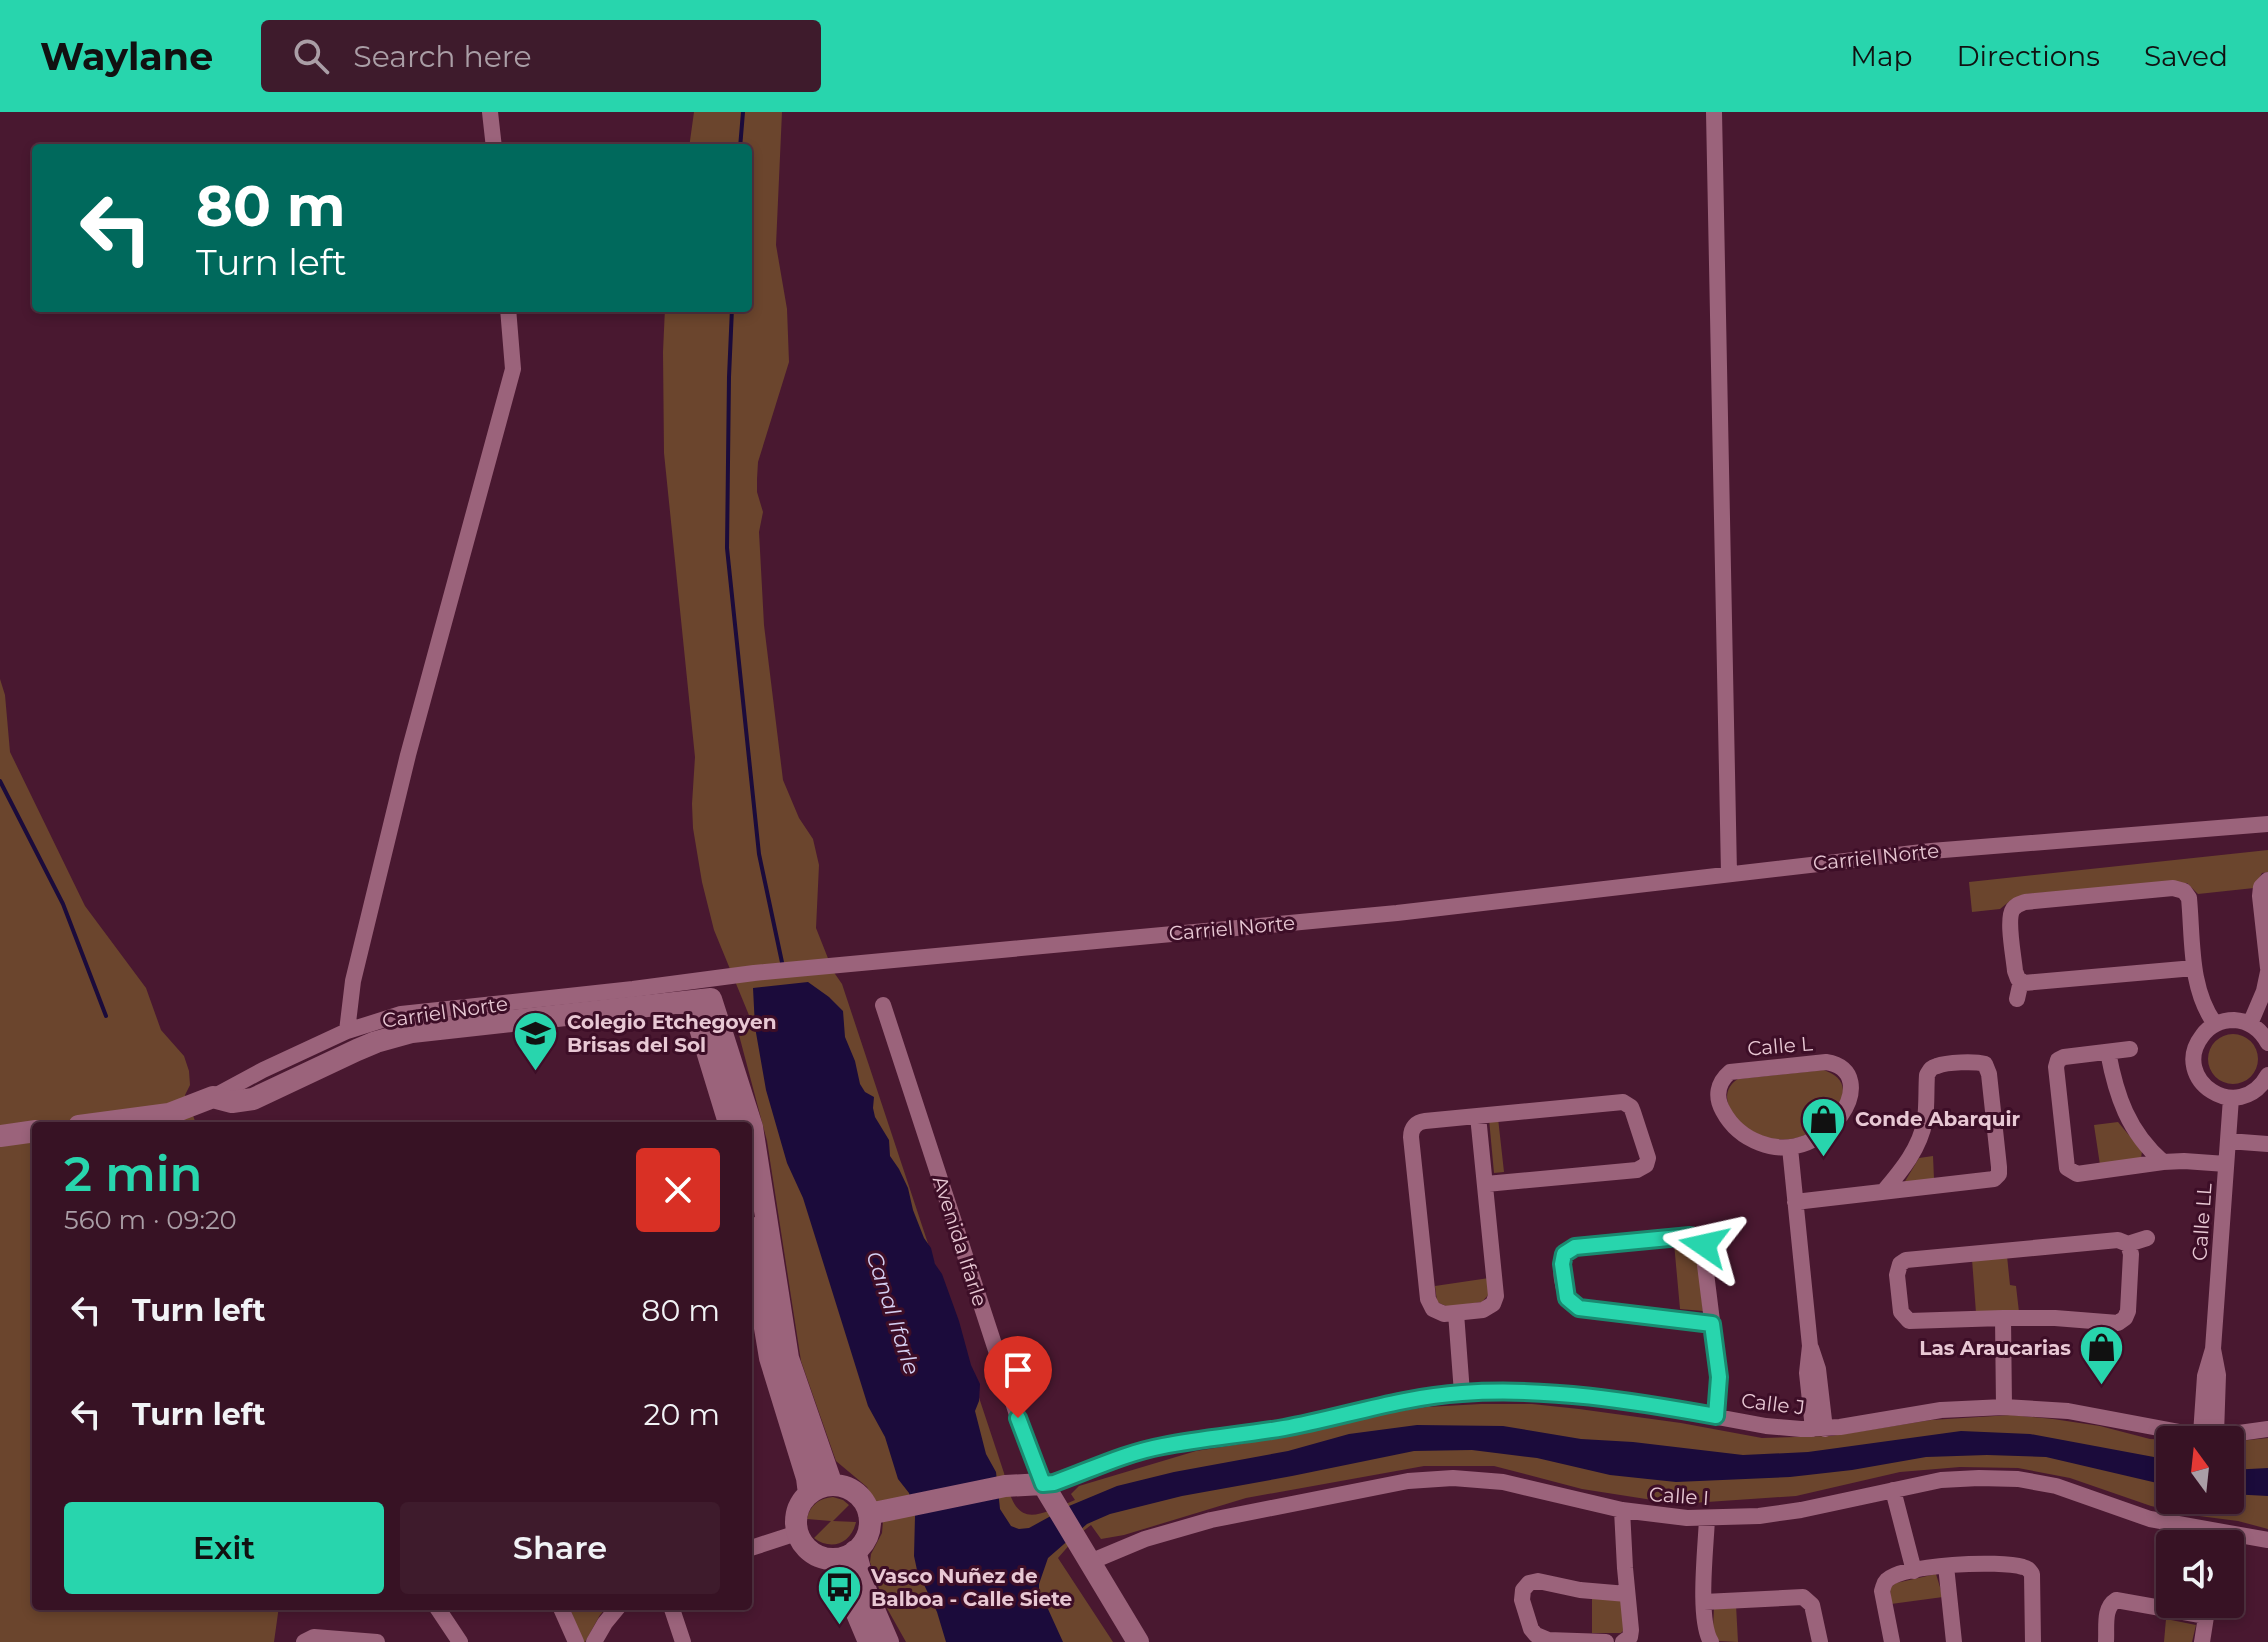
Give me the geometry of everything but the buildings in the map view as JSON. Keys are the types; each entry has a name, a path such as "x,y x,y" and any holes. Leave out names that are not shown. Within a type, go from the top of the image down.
{"street":[{"path":"490,112 494,144"},
{"path":"1714,112 1729,874"},
{"path":"347,1031 353,981 408,755 513,369 508,312"},
{"name":"Carriel Norte","path":"213,1097 232,1102 253,1099 357,1050 412,1032 702,993 754,973 1397,913 1931,851 2268,824"},
{"path":"2250,1024 2264,991 2268,970 2260,891 2268,880"},
{"path":"2017,999 2021,981 2015,971 2010,921 2013,909 2020,903 2173,888 2184,891 2189,898 2194,968 2201,997 2215,1024"},
{"path":"2021,981 2032,984 2194,968"},
{"path":"702,993 729,1122"},
{"path":"702,993 750,1122"},
{"name":"Carriel Norte","path":"109,1122 169,1114 213,1097 347,1031 401,1014 702,993"},
{"name":"Avenida Ifarle","path":"883,1005 1028,1448 1043,1484 1138,1642"},
{"path":"2268,1043 2262,1033 2250,1024 2236,1020 2215,1024 2198,1040 2194,1063 2198,1078 2209,1090 2223,1097 2253,1092 2268,1075"},
{"path":"2130,1049 2058,1060 2067,1168 2077,1174 2163,1162 2226,1164"},
{"path":"2108,1052 2117,1093 2128,1119 2143,1143 2163,1162"},
{"name":"Calle L","path":"1826,1062 1844,1071 1850,1088 1849,1101 1843,1114 1822,1135 1790,1148 1757,1142 1730,1122 1718,1098 1719,1086 1726,1075 1739,1070 1826,1062"},
{"path":"1795,1202 1991,1181 1997,1177 1996,1136 1989,1074 1985,1064 1939,1065 1929,1070 1922,1133 1911,1156 1884,1191"},
{"name":"Calle LL","path":"2210,1426 2218,1375 2213,1349 2231,1098"},
{"path":"1478,1116 1496,1296 1488,1308 1456,1313 1436,1312 1428,1299 1411,1133 1421,1121 1623,1102 1631,1107 1648,1158 1646,1165 1637,1170 1486,1184"},
{"path":"752,1127 754,1222 770,1358 807,1478 809,1494"},
{"path":"0,1136 32,1132"},
{"path":"2228,1141 2268,1144"},
{"path":"1790,1148 1810,1346 1818,1369 1819,1429"},
{"path":"754,1222 788,1358 832,1485"},
{"path":"1712,1324 1574,1306 1565,1293 1564,1254 1575,1247 1690,1236 1699,1238 1704,1249 1719,1377 1716,1416"},
{"path":"2128,1244 2131,1254 2128,1311 2122,1321 2055,1318 1909,1321 1901,1312 1898,1268 1909,1259 2118,1240 2128,1244 2147,1238"},
{"path":"1456,1313 1462,1393"},
{"path":"2003,1318 2004,1407"},
{"name":"Calle J","path":"1043,1484 1162,1446 1267,1431 1400,1402 1462,1393 1533,1393 1596,1398 1766,1426 1819,1429 1941,1410 2004,1407 2068,1411 2156,1428"},
{"name":"Calle J","path":"2244,1431 2268,1429"},
{"name":"Calle I","path":"1085,1554 1200,1523 1429,1478 1503,1482 1622,1510 1665,1517 1707,1518 1759,1516 1801,1510 1959,1478 2018,1479 2066,1489 2190,1530"},
{"path":"869,1514 1005,1486 1043,1484"},
{"path":"832,1485 856,1493 864,1502 870,1526 866,1538 844,1555 822,1557 803,1544 797,1533 797,1512 809,1494 820,1487 832,1485"},
{"path":"1893,1490 1914,1571"},
{"path":"1622,1510 1631,1634 1623,1642"},
{"path":"1707,1518 1704,1602 1706,1631 1711,1642"},
{"path":"752,1548 797,1533"},
{"name":"Calle I","path":"2244,1539 2268,1540"},
{"path":"844,1555 869,1642"},
{"path":"844,1555 866,1591 888,1642"},
{"path":"1892,1642 1883,1587 1889,1578 1946,1566 1991,1564 2023,1567 2034,1578 2033,1642"},
{"path":"1946,1566 1954,1642"},
{"path":"1606,1642 1548,1640 1536,1635 1531,1629 1522,1600 1523,1590 1529,1583 1538,1581 1580,1590 1627,1594"},
{"path":"1704,1602 1803,1597 1812,1605 1820,1642"},
{"path":"2106,1642 2110,1604 2116,1600 2156,1604"},
{"path":"438,1610 456,1641"},
{"path":"562,1610 576,1642"},
{"path":"594,1642 616,1610"},
{"path":"672,1610 683,1642"},
{"path":"2202,1642 2206,1618"},
{"path":"304,1642 319,1637 377,1642"}],"shaded area":[{"path":"694,112 782,112 776,245 787,309 789,362 758,462 757,492 763,512 759,532 764,625 783,780 799,818 813,839 819,865 816,928 833,971 842,984 1009,1491 1020,1511 1028,1514 1047,1512 1075,1500 1071,1494 1079,1486 1196,1451 1361,1417 1427,1407 1481,1404 1532,1404 1579,1409 1762,1438 1831,1436 1931,1420 2011,1415 2100,1426 2156,1439 2156,1507 2070,1478 2018,1468 1960,1467 1900,1472 1796,1496 1678,1504 1582,1489 1494,1466 1424,1466 1246,1498 1124,1535 1101,1539 1091,1525 1058,1558 1113,1642 906,1642 884,1603 870,1562 882,1533 883,1521 867,1487 836,1461 801,1361 767,1141 734,1016 753,1025 714,930 693,828 695,757 664,453 665,312 752,312 752,144 690,144"},
{"path":"0,679 5,695 10,752 85,906 146,988 161,1030 184,1056 190,1085 185,1095 195,1122 32,1122 32,1610 278,1610 274,1642 0,1642"},
{"path":"2268,850 2268,872 2262,873 2254,888 2198,894 2187,883 2026,894 2000,909 1972,912 1969,882"},
{"path":"2233,1034 2251,1041 2258,1059 2251,1077 2233,1084 2215,1077 2208,1059 2215,1041"},
{"path":"1824,1070 1839,1080 1843,1088 1842,1098 1829,1116 1807,1134 1786,1139 1766,1137 1749,1129 1735,1117 1728,1104 1728,1090 1738,1079"},
{"path":"1498,1118 1504,1172 1494,1173 1489,1119"},
{"path":"2118,1122 2142,1151 2141,1159 2100,1165 2094,1125"},
{"path":"1933,1156 1934,1179 1904,1183 1919,1158"},
{"path":"1674,1243 1696,1244 1703,1311 1680,1309"},
{"path":"2007,1256 2010,1285 2016,1286 2019,1312 1976,1313 1972,1259"},
{"path":"1489,1278 1489,1294 1482,1302 1448,1307 1437,1302 1435,1286"},
{"path":"2268,1438 2268,1529 2189,1514 2244,1514 2244,1441"},
{"path":"833,1497 849,1505 833,1521 856,1522 845,1540 827,1544 814,1538 831,1521 807,1519 816,1503"},
{"path":"1936,1574 1943,1597 1891,1604 1890,1588 1896,1583"},
{"path":"1592,1596 1624,1600 1626,1627 1621,1633 1592,1633"},
{"path":"1736,1605 1738,1642 1718,1641 1713,1629 1714,1607"},
{"path":"571,1610 604,1610 585,1642 582,1642"},
{"path":"2166,1619 2196,1625 2192,1642 2164,1642"}],"water":[{"name":"Canal Ifarle","path":"808,982 843,1011 845,1037 860,1084 865,1092 874,1097 875,1117 889,1140 890,1156 908,1188 924,1238 942,1274 980,1384 975,1411 986,1454 996,1472 1000,1509 1011,1526 1019,1529 1029,1528 1069,1506 1117,1486 1288,1451 1349,1434 1417,1425 1503,1426 1581,1439 1743,1455 1808,1452 1961,1431 2030,1434 2156,1457 2156,1483 2046,1457 1926,1457 1790,1477 1676,1482 1610,1475 1537,1458 1472,1450 1414,1451 1182,1496 1110,1514 1087,1524 1048,1558 1039,1584 1039,1594 1063,1642 946,1642 937,1612 917,1570 914,1556 915,1516 909,1493 898,1479 885,1437 868,1406 803,1198 787,1163 766,1090 755,1027 753,988"},
{"path":"2268,1468 2268,1496 2244,1495 2244,1469"}],"waterway":[{"path":"740,144 743,112"},
{"path":"732,312 727,548 759,854 783,967"},
{"path":"0,781 63,904 106,1016"}],"place":[{"name":"Colegio Etchegoyen Brisas del Sol","path":"536,1073"},
{"name":"Conde Abarquir","path":"1824,1158"},
{"name":"Las Araucarias","path":"2102,1387"},
{"name":"Vasco Nuñez de Balboa - Calle Siete","path":"840,1626"}],"route":[{"path":"1018,1418 1043,1484 1162,1446 1267,1431 1415,1399 1462,1393 1533,1393 1596,1398 1716,1416 1719,1377 1712,1324 1579,1308 1571,1303 1565,1293 1562,1264 1564,1254 1575,1247 1690,1236 1699,1238 1704,1245"}]}
